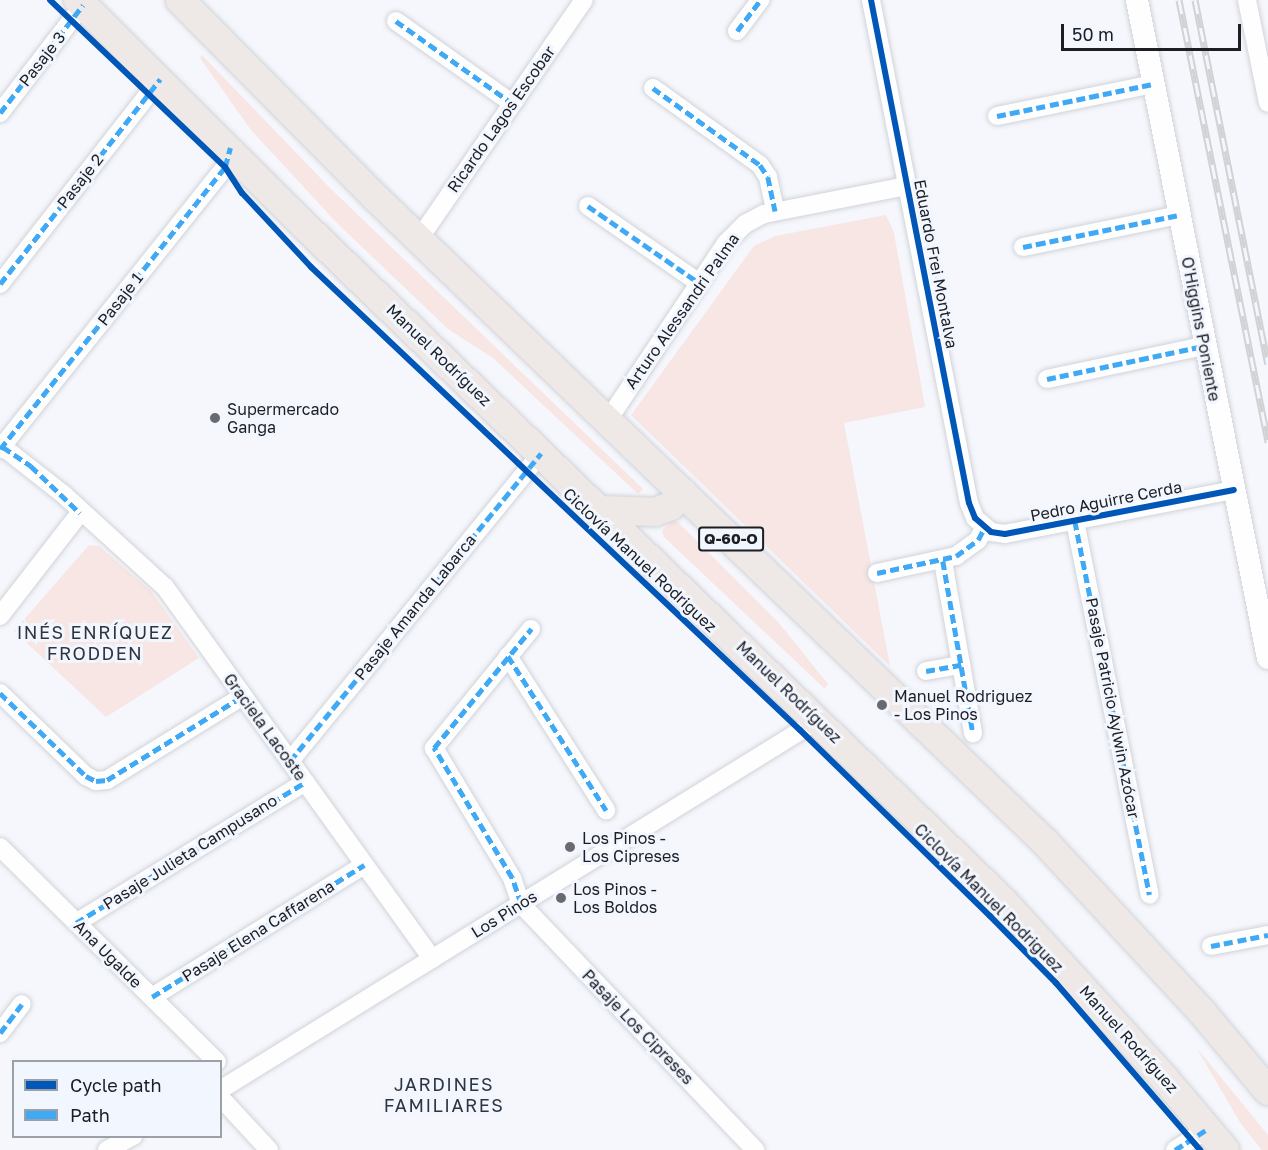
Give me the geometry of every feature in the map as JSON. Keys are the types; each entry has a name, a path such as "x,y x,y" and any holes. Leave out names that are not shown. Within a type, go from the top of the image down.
{"main road":[{"name":"Q-60-O","path":"180,0 419,239 1072,870 1268,1091"},
{"name":"Manuel Rodríguez","path":"81,3 230,148 306,227 1005,903 1216,1139"},
{"path":"600,510 655,512 671,506 683,492"}],"street":[{"name":"Ricardo Lagos Escobar","path":"419,239 584,0"},
{"path":"737,31 760,0"},
{"name":"Eduardo Frei Montalva","path":"871,0 969,503 984,528"},
{"name":"O'Higgins Poniente","path":"1137,0 1204,346 1268,658"},
{"path":"1247,0 1268,103"},
{"name":"Pasaje 3","path":"0,112 81,3"},
{"path":"396,21 512,104"},
{"name":"Pasaje 2","path":"0,284 160,80"},
{"path":"997,116 1153,84"},
{"path":"653,88 760,165 768,177 775,212"},
{"name":"Pasaje 1","path":"2,448 225,167 230,148"},
{"name":"Arturo Alessandri Palma","path":"608,420 734,233 754,218 775,212 907,186"},
{"path":"588,206 699,283"},
{"path":"1023,247 1179,215"},
{"path":"1047,379 1204,346"},
{"name":"Graciela Lacoste","path":"2,448 31,466 80,513 153,573 432,959"},
{"name":"Pasaje Amanda Labarca","path":"290,761 541,453"},
{"name":"Pedro Aguirre Cerda","path":"984,528 1005,534 1234,490"},
{"path":"0,616 80,513"},
{"name":"Pasaje Patricio Aylwin Azócar","path":"1075,521 1150,895"},
{"path":"877,573 943,561 968,549 984,528"},
{"path":"943,561 973,733"},
{"path":"521,904 512,878 434,748 531,628"},
{"path":"508,656 606,810"},
{"path":"926,671 961,665"},
{"path":"0,693 86,776 96,781 107,780 243,696"},
{"name":"Los Pinos","path":"227,1085 818,720"},
{"name":"Pasaje Julieta Campusano","path":"76,923 305,782"},
{"name":"Ana Ugalde","path":"0,847 215,1060"},
{"name":"Pasaje Elena Caffarena","path":"152,998 364,865"},
{"name":"Pasaje Los Cipreses","path":"521,904 755,1150"},
{"path":"1211,946 1268,935"},
{"path":"0,1033 22,1005"},
{"path":"222,1071 227,1085"},
{"path":"222,1099 269,1150"},
{"path":"107,1150 131,1138"},
{"path":"1175,1150 1216,1139"}],"shaded area":[{"path":"202,55 330,188 643,489 638,494 493,358 448,329 337,223 251,130 200,58"},
{"path":"886,215 894,233 925,407 844,423 890,666 631,415 754,246 775,236"},
{"path":"672,521 678,522 779,623 828,684 825,689 664,537 662,531"},
{"path":"89,545 99,546 151,591 199,658 106,717 14,631"},
{"path":"1196,1047 1268,1135 1268,1150 1262,1150 1241,1124"}],"railway":[{"path":"1179,0 1268,442"},
{"path":"1195,0 1268,364"}],"marked path":[{"path":"737,31 760,0"},
{"path":"0,113 83,5"},
{"path":"396,21 512,103"},
{"path":"0,284 160,79"},
{"path":"997,116 1153,84"},
{"path":"653,88 760,165 768,177 775,211"},
{"path":"0,449 225,167 230,148"},
{"path":"588,206 699,283"},
{"path":"1023,247 1179,215"},
{"path":"1047,379 1204,346"},
{"path":"3,447 31,466 80,513"},
{"path":"290,761 541,453"},
{"path":"1075,521 1150,895"},
{"path":"877,573 956,556 978,540 984,528"},
{"path":"943,561 973,733"},
{"path":"521,904 512,878 434,748 531,629"},
{"path":"508,656 606,810"},
{"path":"926,671 961,665"},
{"path":"0,693 86,776 96,781 107,780 243,696"},
{"path":"76,923 305,782"},
{"path":"152,997 364,865"},
{"path":"1211,946 1268,935"},
{"path":"0,1033 22,1004"},
{"path":"1175,1150 1207,1129"}],"cycle path":[{"name":"Ciclovía Manuel Rodriguez","path":"50,0 225,167 242,193 311,267 800,730 990,916 1056,983 1200,1150"},
{"path":"871,0 969,503 975,518 991,532 1005,534 1234,490"}],"place":[{"name":"Supermercado Ganga","path":"215,418"},
{"name":"Manuel Rodriguez - Los Pinos","path":"882,705"},
{"name":"Los Pinos - Los Cipreses","path":"570,847"},
{"name":"Los Pinos - Los Boldos","path":"561,898"}],"district":[{"name":"INÉS ENRÍQUEZ FRODDEN","path":"95,643"},
{"name":"JARDINES FAMILIARES","path":"444,1095"}]}
